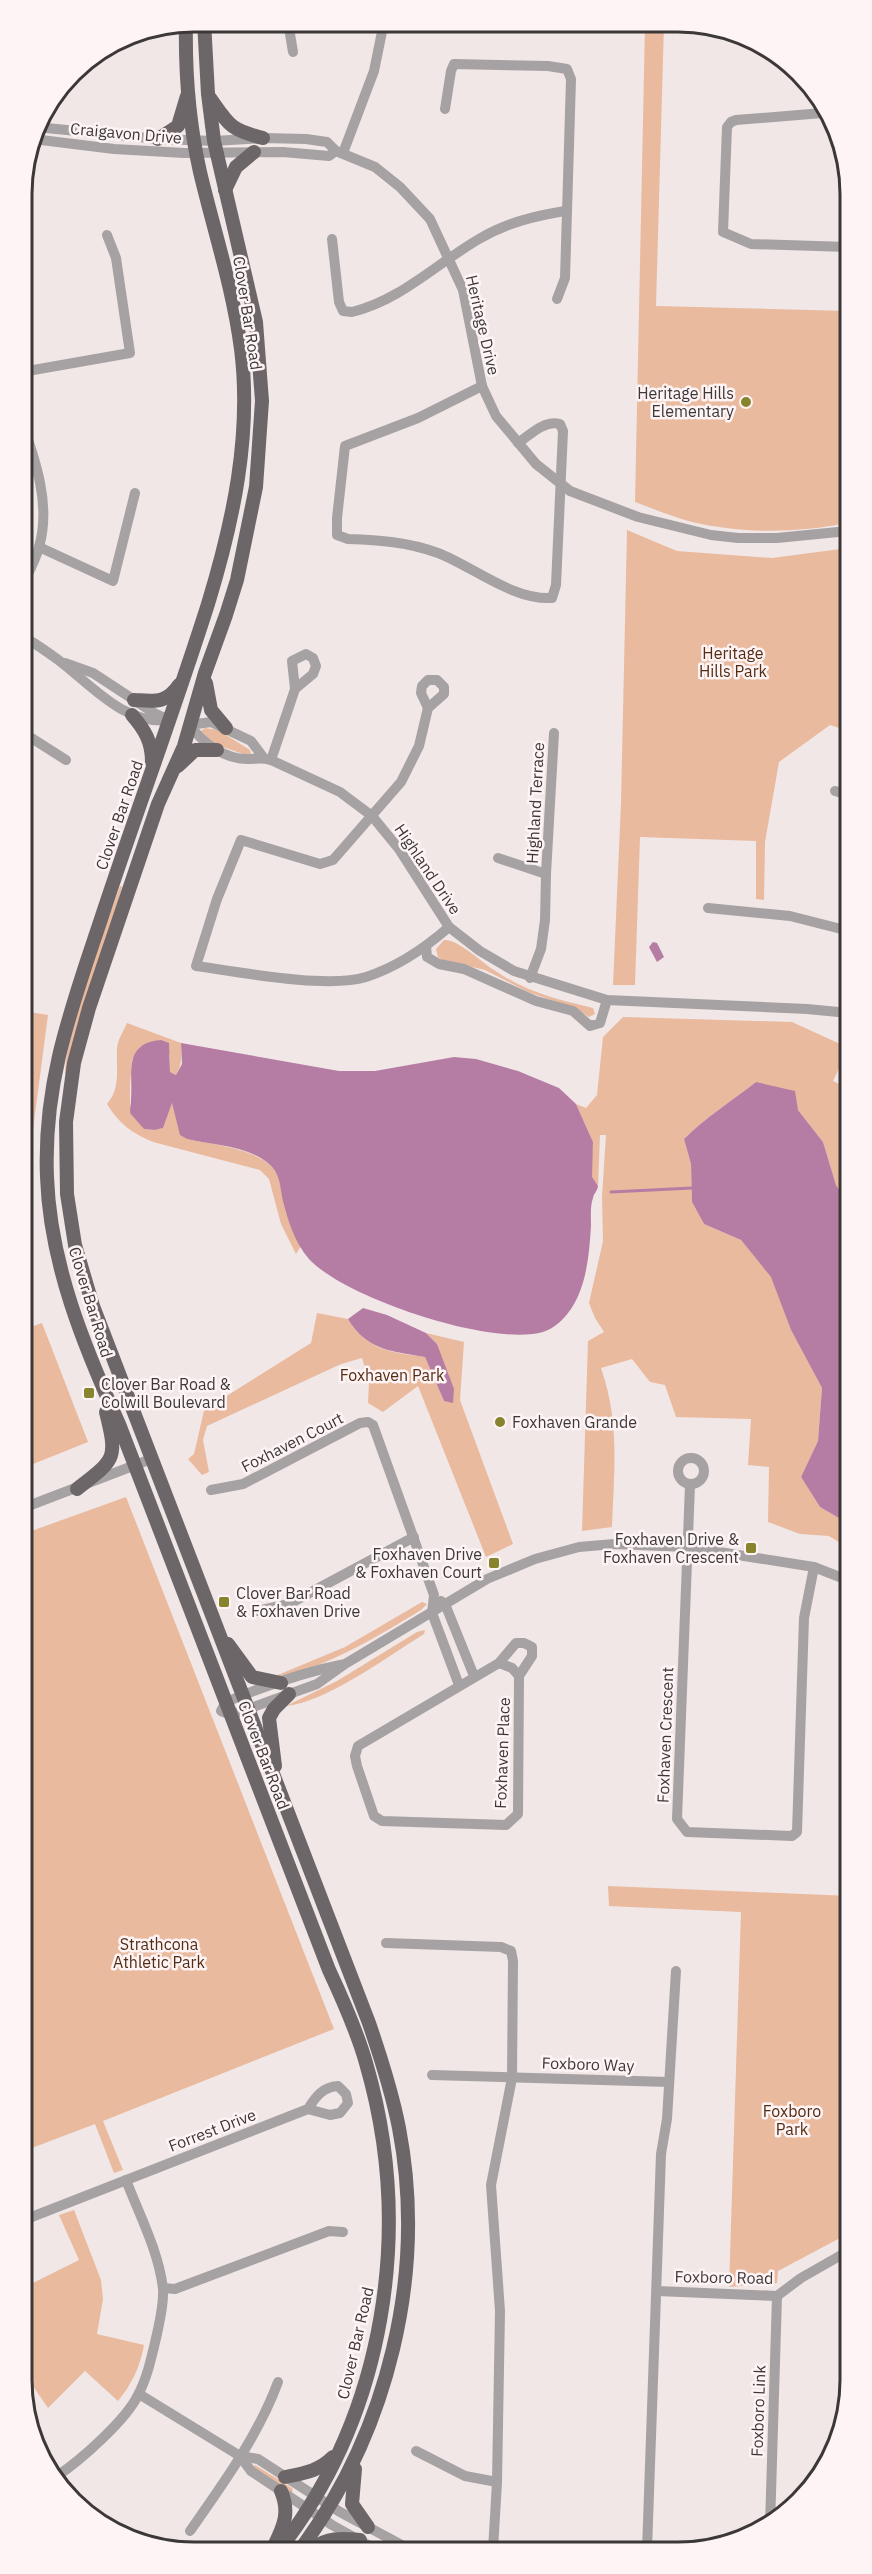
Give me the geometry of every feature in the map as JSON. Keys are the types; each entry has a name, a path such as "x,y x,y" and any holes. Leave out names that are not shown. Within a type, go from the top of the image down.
{"main road":[{"name":"Clover Bar Road","path":"186,32 188,91 196,147 226,268 241,350 244,400 238,480 226,546 186,672 69,1014 57,1058 48,1121 47,1179 53,1230 67,1289 95,1370 348,2012 366,2063 382,2144 389,2228 387,2274 372,2357 357,2409 341,2449 316,2496 285,2542"},
{"name":"Clover Bar Road","path":"205,32 208,94 215,147 242,253 256,322 262,401 256,487 239,570 187,720 184,746 169,777 79,1042 69,1089 65,1143 69,1221 81,1272 369,2023 390,2091 403,2161 407,2199 406,2237 397,2332 381,2394 356,2458 331,2506 306,2542"},
{"path":"158,139 178,126 188,91"},
{"path":"208,94 231,126 240,132 263,138"},
{"path":"225,190 236,167 255,152"},
{"path":"152,773 152,749 133,708 169,697 186,672"},
{"path":"152,773 171,738 187,720 186,672"},
{"path":"205,673 211,710 226,728"},
{"path":"169,720 187,720"},
{"path":"169,720 179,740 169,777"},
{"path":"169,777 195,750 217,750"},
{"path":"76,1489 102,1469 113,1455 114,1444 95,1370"},
{"path":"218,1631 252,1677 285,1688 269,1718 278,1786"},
{"path":"285,2477 309,2473 323,2467 341,2449"},
{"path":"356,2458 350,2497 352,2504 368,2527"},
{"path":"275,2542 287,2514 281,2491"},
{"path":"325,2542 340,2537 360,2540"}],"street":[{"path":"290,32 293,52"},
{"path":"215,147 255,152 329,156 339,152 374,71 382,32"},
{"path":"445,109 454,64 548,66 567,69 571,78 565,211 565,278 557,299"},
{"path":"819,113 730,122 723,232 751,243 840,247"},
{"name":"Craigavon Drive","path":"45,128 158,139 196,147"},
{"name":"Heritage Drive","path":"215,147 263,138 327,142 339,152 375,167 400,187 430,219 463,290 482,386 496,416 536,464 570,490 638,517 711,535 777,538 840,532"},
{"name":"Craigavon Drive","path":"40,140 114,149 215,147"},
{"path":"332,239 339,302 343,311 352,312 405,290 478,239 508,224 565,211"},
{"path":"32,370 130,353 116,258 107,235"},
{"path":"482,386 418,418 345,446 337,535 412,544 439,554 513,590 532,597 552,598 556,585 563,431 560,424 552,422 543,425 518,443"},
{"path":"32,454 40,478 44,516 39,547 32,563"},
{"path":"39,547 113,581 135,493"},
{"path":"32,641 62,662 87,686 133,708 151,721 169,720"},
{"path":"267,759 295,689"},
{"path":"428,708 419,746 406,773 395,790 333,860 320,864 241,840 217,899 196,966 268,976 329,981 365,978 426,946 449,927"},
{"path":"187,720 204,742 217,750"},
{"name":"Highland Drive","path":"187,720 211,722 226,728 251,741 267,759 340,792 372,816 399,849 449,927 480,951 530,978 607,1000 840,1012"},
{"name":"Highland Terrace","path":"530,978 541,949 545,920 554,733"},
{"path":"32,738 66,760"},
{"name":"Highland Drive","path":"217,750 244,759 267,759"},
{"path":"835,791 840,792"},
{"name":"Highland Terrace","path":"498,858 546,874"},
{"path":"708,908 790,916 840,929"},
{"path":"426,946 427,957 439,964 464,969 536,1001 573,1011 590,1026 600,1023 607,1000"},
{"name":"Foxhaven Court","path":"212,1491 243,1484 360,1423 368,1422 376,1430 434,1595"},
{"path":"32,1505 151,1459"},
{"path":"687,1547 690,1485"},
{"path":"257,1611 289,1604 414,1537"},
{"path":"228,1709 248,1710 312,1671 345,1664 487,1579 556,1552 579,1547 614,1544 687,1547 814,1567 840,1577"},
{"name":"Foxhaven Crescent","path":"687,1547 677,1819 687,1832 792,1836 797,1832 804,1618 814,1567"},
{"path":"434,1595 445,1604 474,1676"},
{"path":"434,1595 432,1612 459,1685"},
{"name":"Foxhaven Place","path":"516,1643 524,1643 532,1647 532,1656 519,1676 518,1814 506,1825 381,1821 374,1816 357,1766 355,1756 358,1746 474,1676 499,1662 516,1643"},
{"name":"Foxhaven Place","path":"499,1662 512,1668 519,1676"},
{"path":"228,1709 243,1695 285,1688"},
{"path":"386,1943 501,1947 511,1951 513,1961 512,2078 491,2185 500,2311 497,2482 493,2542"},
{"path":"647,2542 661,2154 669,2082 676,1971"},
{"name":"Foxboro Way","path":"432,2075 669,2082"},
{"name":"Forrest Drive","path":"32,2216 64,2202 308,2109"},
{"path":"61,2473 95,2445 130,2408 139,2394 152,2358 162,2310 163,2288 149,2240 126,2180"},
{"path":"163,2288 175,2289 329,2231 343,2232"},
{"name":"Foxboro Road","path":"657,2291 777,2296 801,2278 840,2256"},
{"name":"Foxboro Link","path":"770,2514 777,2296"},
{"path":"190,2531 240,2456 270,2403 278,2382"},
{"path":"139,2394 240,2456 258,2459 331,2506 396,2542"},
{"path":"416,2451 465,2476 497,2482"},
{"path":"240,2456 251,2471 322,2518 363,2542"}],"green space":[{"name":"Heritage Hills Elementary","path":"645,32 664,32 656,306 840,311 840,524 770,531 731,529 692,522 635,502"},
{"name":"Heritage Hills Park","path":"627,530 677,551 772,558 840,549 840,728 830,725 779,762 765,842 764,900 756,899 756,841 640,837 635,985 613,985 621,803"},
{"path":"205,728 218,730 250,750 251,754 246,755 214,744 201,731"},
{"path":"120,886 121,891 68,1074 65,1074 67,1052 78,1005"},
{"path":"444,940 463,947 517,984 554,998 593,1008 595,1014 589,1017 574,1008 528,992 485,970 442,960 438,957 436,949"},
{"path":"32,1012 48,1015 32,1129"},
{"path":"623,1017 792,1022 840,1044 840,1067 833,1081 840,1084 840,1191 823,1142 798,1110 756,1082 710,1116 684,1139 691,1164 692,1202 704,1224 741,1240 772,1277 791,1330 822,1388 818,1441 801,1477 820,1507 840,1519 840,1543 829,1536 800,1534 768,1522 769,1467 748,1465 751,1419 676,1417 665,1385 650,1382 632,1359 601,1368 607,1388 613,1427 612,1527 582,1531 588,1341 604,1332 589,1303 603,1241 602,1197 606,1135 600,1135 598,1186 591,1177 593,1142 576,1104 586,1108 597,1095 603,1037"},
{"path":"127,1023 181,1043 181,1062 176,1075 170,1072 170,1055 146,1044 139,1048 132,1061 130,1105 144,1129 163,1128 172,1102 181,1135 187,1139 241,1150 266,1162 275,1170 280,1181 290,1222 301,1246 296,1254 281,1224 269,1179 260,1170 153,1142 127,1127 111,1111 107,1104 116,1085 117,1046"},
{"name":"Foxhaven Park","path":"317,1313 348,1319 363,1338 381,1348 425,1357 444,1401 453,1402 437,1344 426,1333 464,1342 460,1400 513,1544 486,1557 418,1386 383,1412 368,1403 369,1381 362,1358 341,1364 207,1426 203,1440 209,1472 202,1475 188,1459 194,1454 206,1402 225,1397 311,1343"},
{"path":"42,1323 88,1442 32,1464 32,1327"},
{"name":"Strathcona Athletic Park","path":"126,1497 334,2029 103,2121 123,2170 114,2173 95,2124 32,2148 32,1531"},
{"path":"422,1602 427,1604 421,1610 349,1651 310,1668 273,1677 345,1647"},
{"path":"425,1630 424,1634 338,1687 302,1703 286,1706 337,1681 417,1632"},
{"name":"Foxboro Park","path":"608,1886 840,1896 840,2238 778,2271 777,2283 729,2287 741,1912 609,1906"},
{"path":"74,2210 101,2280 103,2299 97,2334 144,2345 135,2375 118,2401 85,2371 48,2408 32,2385 32,2284 79,2260 59,2215"},
{"path":"255,2465 292,2488 293,2491 291,2493 253,2467"}],"shaded area":[{"path":"653,942 657,943 664,957 657,962 649,947"},
{"path":"161,1040 169,1043 170,1072 176,1075 182,1064 181,1043 339,1071 375,1071 454,1057 476,1059 518,1071 559,1088 576,1104 593,1142 592,1177 598,1186 591,1205 589,1251 585,1276 570,1310 562,1320 543,1332 520,1335 490,1332 420,1316 354,1289 327,1274 309,1259 296,1239 285,1209 278,1177 269,1164 251,1153 187,1139 180,1135 172,1103 163,1128 155,1130 144,1129 130,1113 131,1070 135,1053 149,1042"},
{"path":"756,1082 795,1091 798,1110 823,1142 840,1191 840,1519 820,1507 801,1477 818,1441 822,1388 791,1330 771,1277 741,1240 704,1224 692,1202 691,1164 684,1139 710,1116"},
{"path":"363,1308 387,1315 426,1333 437,1344 454,1389 453,1403 444,1401 425,1357 381,1348 363,1338 355,1330 348,1319"}],"waterway":[{"path":"611,1192 692,1188"}],"place":[{"name":"Heritage Hills Elementary","path":"746,402"},
{"name":"Clover Bar Road & Colwill Boulevard","path":"89,1393"},
{"name":"Foxhaven Grande","path":"500,1422"},
{"name":"Foxhaven Drive & Foxhaven Crescent","path":"751,1548"},
{"name":"Foxhaven Drive & Foxhaven Court","path":"494,1563"},
{"name":"Clover Bar Road & Foxhaven Drive","path":"224,1602"}]}
